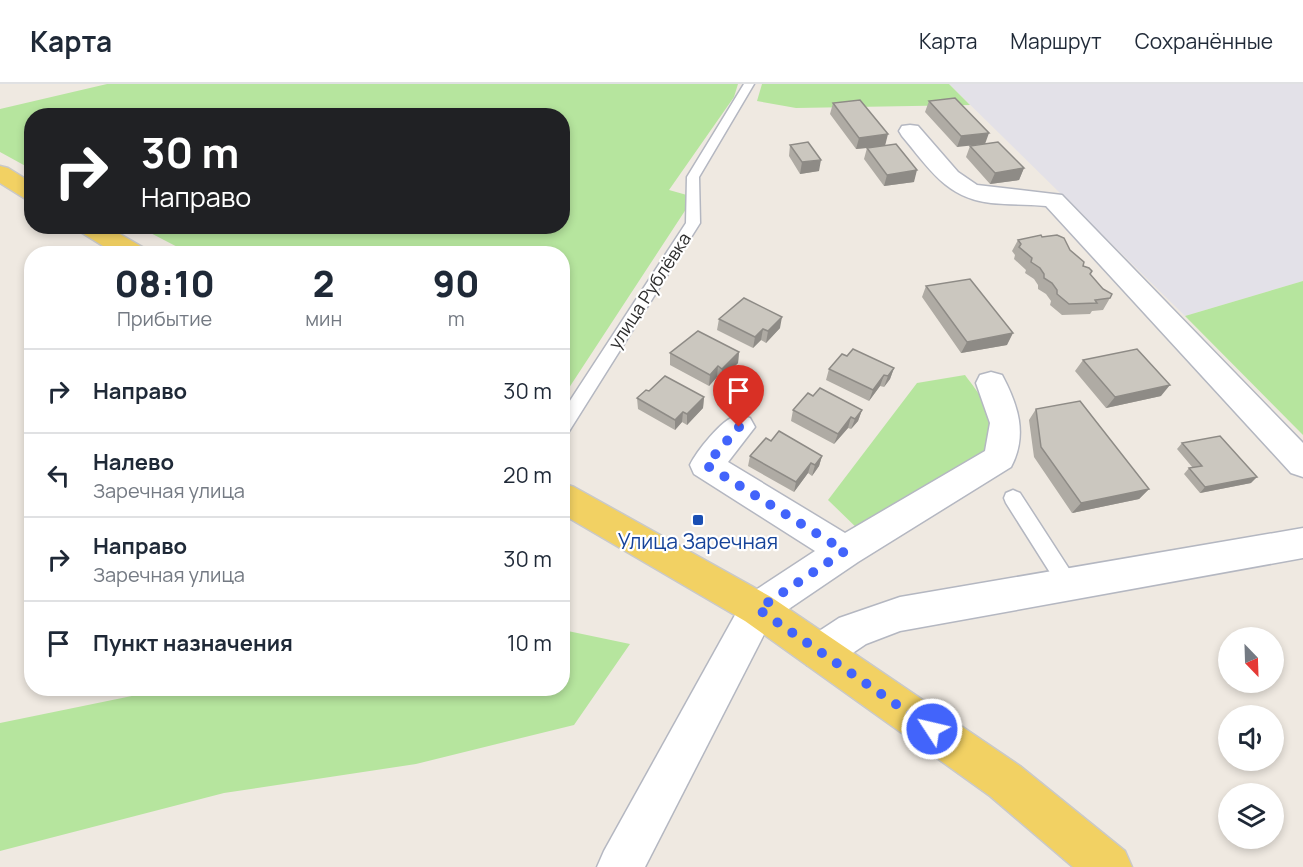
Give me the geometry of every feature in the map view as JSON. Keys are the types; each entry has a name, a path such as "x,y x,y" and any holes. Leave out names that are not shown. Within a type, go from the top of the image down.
{"main road":[{"path":"0,173 24,188"},
{"path":"101,234 122,246"},
{"path":"570,503 758,609 1005,780 1109,867"}],"street":[{"path":"910,131 956,183 978,194 1033,196 1054,200 1303,464"},
{"path":"620,867 758,609 845,551 1000,458 1006,423 991,383"},
{"path":"739,427 706,465 845,551"},
{"path":"821,652 853,631 900,614 1303,543"}],"lane":[{"name":"улица Рублёвка","path":"570,416 693,224 693,177 749,84"},
{"path":"1013,498 1068,584"}],"shaded area":[{"path":"949,84 1303,84 1303,281 1185,316"}],"green space":[{"path":"107,84 738,84 734,97 669,190 694,197 570,386 570,246 176,246 152,234 570,234 570,108 24,108 24,165 0,152 0,109"},
{"path":"762,84 949,84 970,105 796,108 757,101"},
{"path":"1303,281 1303,435 1185,316"},
{"path":"965,375 980,396 990,416 991,437 987,448 978,459 862,533 828,500 917,383"},
{"path":"570,631 630,644 574,725 416,764 224,793 0,851 0,723 132,696 570,696"}],"building":[{"path":"955,98 989,133 961,136 929,101"},
{"path":"860,100 888,134 859,138 833,103"},
{"path":"808,142 821,160 802,162 790,145"},
{"path":"998,142 1024,168 995,173 970,146"},
{"path":"896,144 917,170 887,175 867,148"},
{"path":"1041,235 1042,237 1057,235 1064,238 1070,250 1084,262 1083,266 1089,268 1092,271 1090,274 1103,289 1112,294 1110,298 1095,300 1097,303 1069,304 1057,294 1057,290 1044,278 1040,268 1031,262 1032,258 1019,247 1021,244 1018,240"},
{"path":"970,279 1013,333 967,342 926,286"},
{"path":"744,298 782,317 768,331 763,329 755,337 719,319"},
{"path":"698,331 739,352 722,369 718,366 710,375 670,353"},
{"path":"853,349 894,368 888,376 884,375 873,390 829,369 842,354 847,356"},
{"path":"1137,349 1170,385 1115,397 1083,360"},
{"path":"665,376 704,397 687,414 683,412 675,420 637,398 646,390 649,391"},
{"path":"820,388 862,410 855,419 851,417 838,434 793,410 808,393 813,396"},
{"path":"1080,401 1149,489 1081,503 1041,447 1036,409"},
{"path":"779,431 822,456 815,465 811,463 796,482 750,456 766,438 771,441"},
{"path":"1220,436 1257,477 1205,487 1189,468 1202,466 1182,443"}],"place":[{"name":"Улица Заречная","path":"698,520"}],"route":[{"path":"739,427 706,465 845,551 758,609 932,729"}]}
